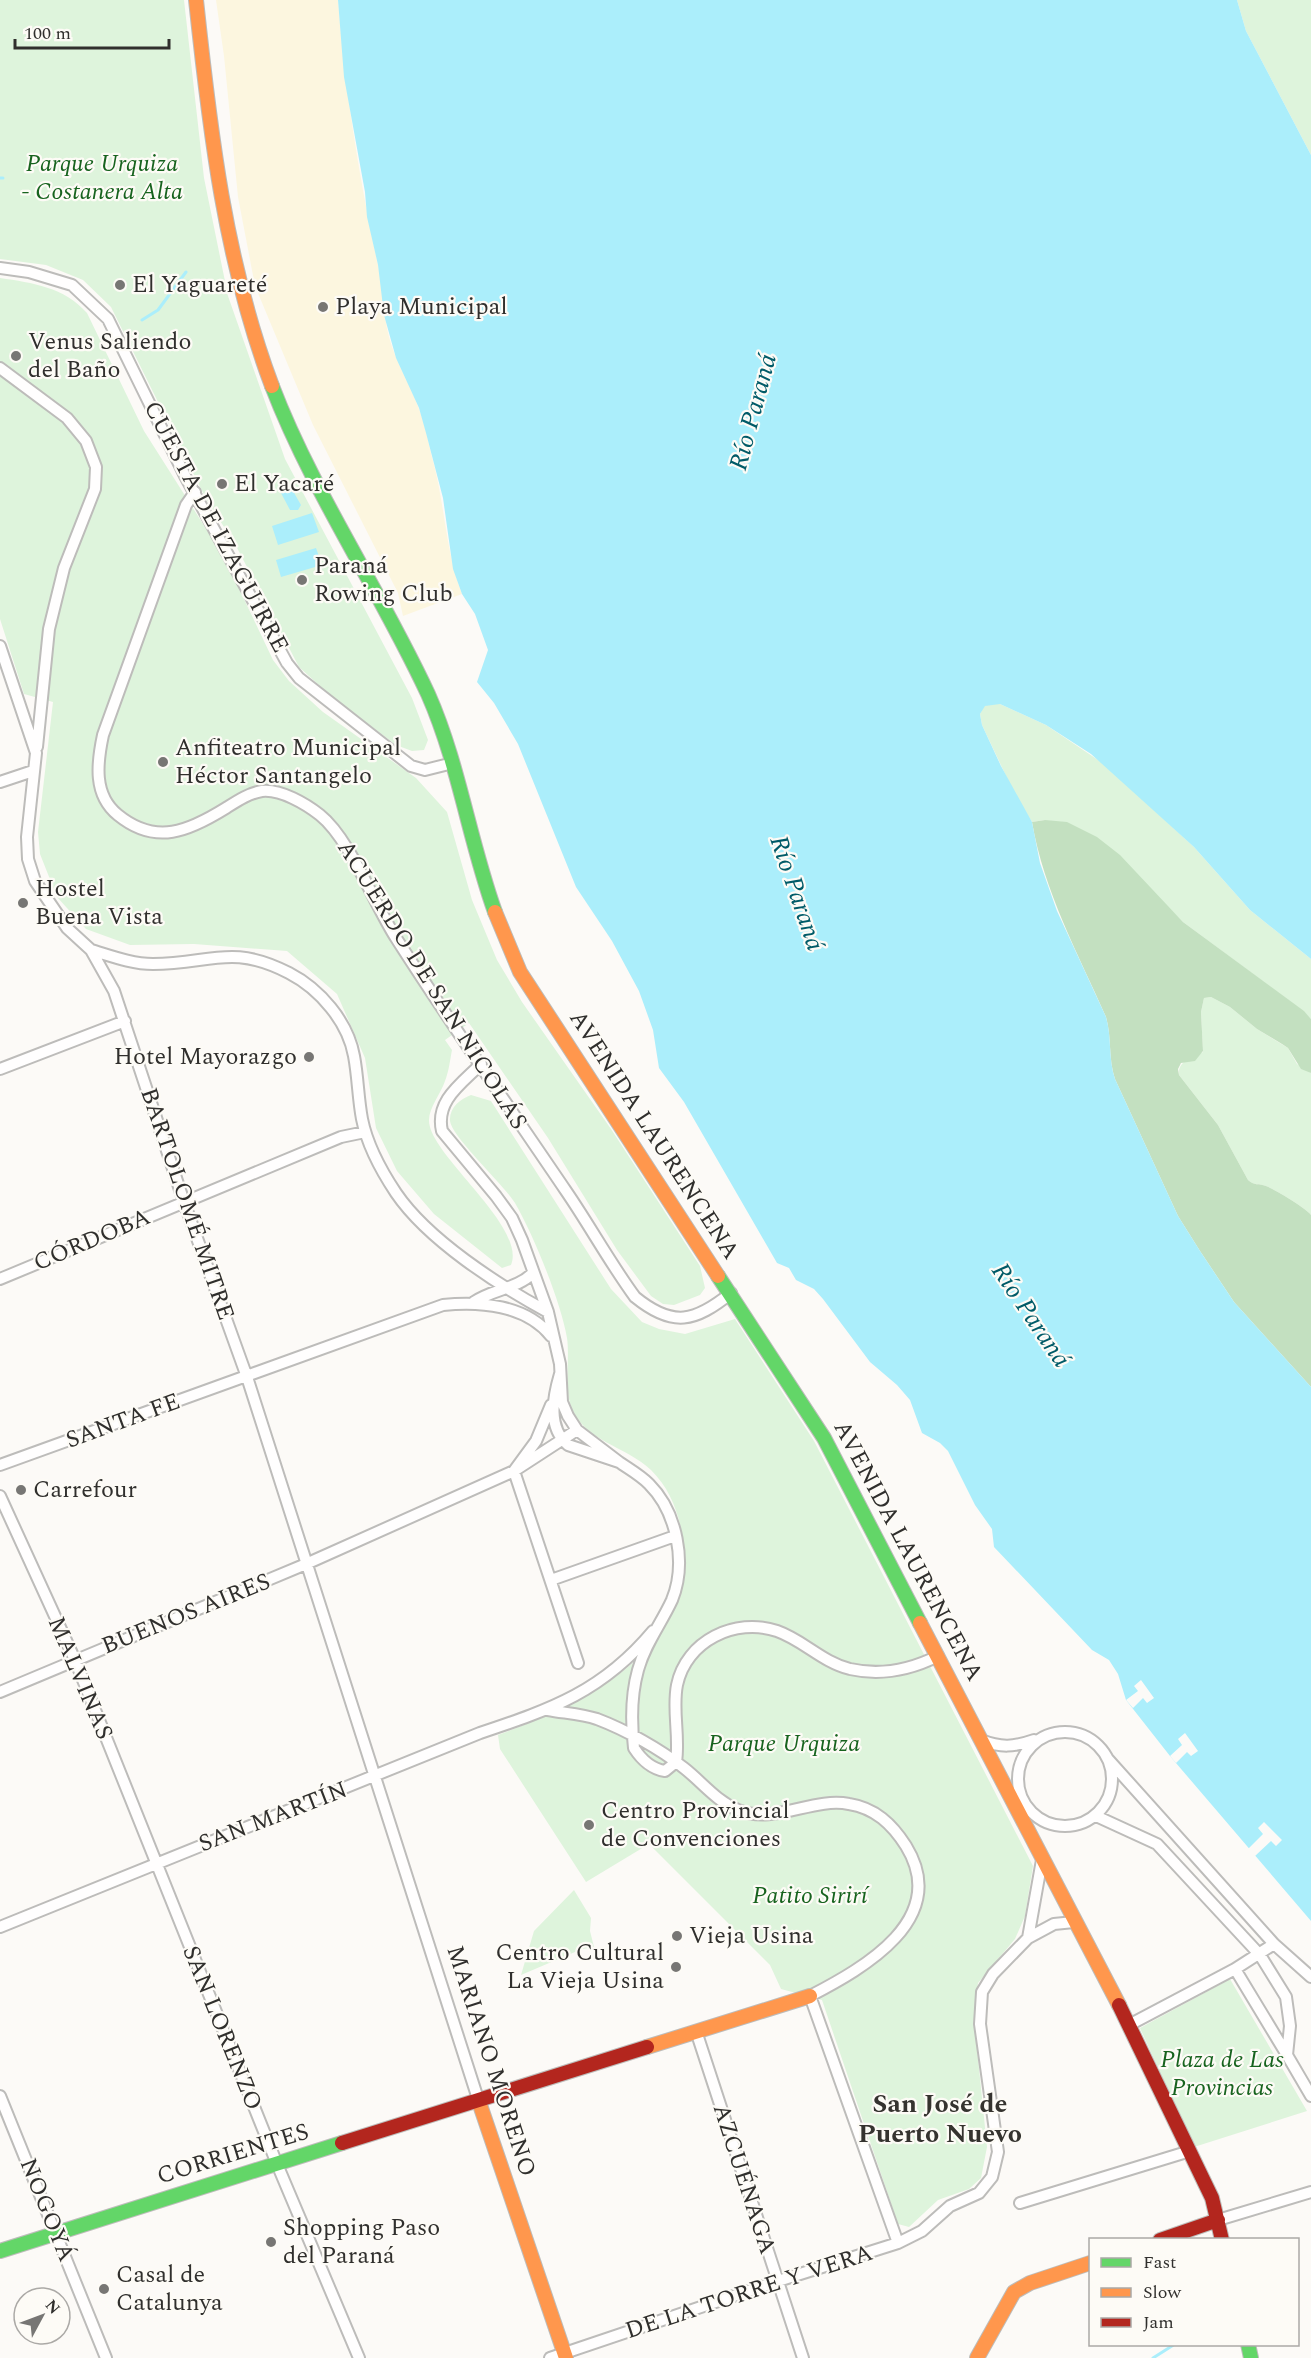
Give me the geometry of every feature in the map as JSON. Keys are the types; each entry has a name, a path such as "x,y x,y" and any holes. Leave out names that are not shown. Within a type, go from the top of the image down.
{"street":[{"name":"AVENIDA LAURENCENA","path":"196,0 220,207 240,290 259,350 293,431 429,696 453,763 486,888 503,937 520,972 824,1438 1129,2025 1212,2198 1222,2238"},
{"name":"CUESTA DE IZAGUIRRE","path":"0,268 29,272 72,285 108,319 195,492 282,654 299,678 411,766 425,770 453,763"},
{"path":"0,368 67,418 86,441 96,467 95,489 64,568 49,629 36,753"},
{"name":"ACUERDO DE SAN NICOLÁS","path":"195,492 186,506 103,735 97,767 103,796 113,812 125,822 158,833 175,833 196,825 250,794 263,791 277,792 321,816 347,850 394,935 635,1297 666,1317 680,1318 698,1315 731,1293"},
{"name":"BARTOLOMÉ MITRE","path":"0,646 36,753 27,837 28,859 35,881 67,928 91,950 111,985 125,1021 184,1202 247,1377 376,1776"},
{"path":"0,782 33,771"},
{"path":"91,950 134,962 153,964 219,956 240,956 264,960 292,974 324,1000 350,1038 365,1132 396,1193 419,1220 503,1288 548,1312"},
{"path":"0,1069 125,1021"},
{"path":"481,1064 447,1098 439,1120 442,1131 512,1218 548,1312 560,1374 562,1402 577,1430 648,1484 660,1498 675,1536 680,1562 677,1583 666,1611 653,1631 641,1659 631,1700 633,1737 638,1754 659,1770 665,1771 676,1762 678,1728 675,1700 682,1668 692,1652 719,1633 739,1629 777,1631 827,1660 864,1671 903,1670 917,1667 938,1656"},
{"name":"CÓRDOBA","path":"0,1279 341,1137 365,1132"},
{"path":"474,1302 503,1288 518,1285 533,1273"},
{"path":"474,1302 501,1307 536,1320 554,1339"},
{"name":"SANTA FE","path":"0,1465 443,1305 474,1302"},
{"path":"560,1374 554,1398 536,1441 514,1471 578,1663"},
{"path":"554,1398 555,1424 562,1440 568,1445 619,1462"},
{"path":"562,1440 577,1430"},
{"name":"BUENOS AIRES","path":"0,1692 306,1564 514,1471 562,1440"},
{"name":"MALVINAS","path":"0,1496 75,1660 155,1863"},
{"path":"551,1580 675,1536"},
{"name":"SAN MARTÍN","path":"0,1927 480,1733 548,1710 585,1691 611,1672 634,1654 653,1631"},
{"path":"548,1710 597,1719 633,1737 676,1762 721,1801 738,1810 774,1814 834,1801 878,1814 893,1827 910,1853 917,1871 919,1885 911,1915 885,1949 856,1971 810,1996 898,2243"},
{"path":"981,1740 1009,1748 1053,1733 1077,1734 1097,1745 1274,1944 1311,1977"},
{"path":"1040,1738 1025,1753 1017,1772 1017,1786 1029,1809 1040,1818 1052,1823 1078,1822 1096,1816 1109,1798 1112,1785 1107,1758"},
{"name":"MARIANO MORENO","path":"376,1776 479,2102 566,2356"},
{"path":"1096,1816 1157,1844 1260,1955 1286,1997 1290,2026 1287,2055"},
{"path":"1028,1938 1042,1860"},
{"name":"SAN LORENZO","path":"155,1863 277,2164 359,2358"},
{"name":"DE LA TORRE Y VERA","path":"550,2358 566,2356 778,2281 898,2243 922,2231 950,2206 973,2198 992,2178 997,2142 980,2024 981,1998 993,1974 1028,1938 1054,1924 1074,1922"},
{"path":"1129,2025 1235,1969 1274,1944"},
{"path":"1235,1969 1309,2089"},
{"name":"CORRIENTES","path":"0,2251 697,2034 810,1996"},
{"name":"AZCUÉNAGA","path":"697,2034 803,2358"},
{"name":"NOGOYÁ","path":"0,2096 57,2232 106,2358"},
{"path":"1020,2203 1190,2151"},
{"path":"1166,2238 1311,2192"},
{"path":"977,2358 1002,2309 1014,2292 1030,2283 1089,2263"}],"green space":[{"name":"Parque Urquiza - Costanera Alta","path":"0,0 184,0 204,178 228,296 285,459 412,698 428,740 424,750 412,751 396,745 331,696 299,667 235,544 206,499 111,307 83,280 46,265 0,259"},
{"path":"1237,0 1311,0 1311,155 1246,31"},
{"path":"0,278 36,284 58,292 78,304 87,313 144,431 224,557 273,660 289,681 323,712 416,778 447,812 472,900 497,960 522,1002 611,1129 700,1266 705,1288 700,1295 674,1305 663,1304 651,1296 617,1250 548,1138 469,1023 445,1040 452,1050 449,1066 429,1120 433,1134 444,1152 492,1211 505,1231 512,1249 511,1265 502,1268 434,1214 397,1171 376,1128 365,1058 337,994 287,951 194,944 130,945 86,929 57,897 40,854 38,832 53,702 24,694 0,619"},
{"path":"1000,704 1046,725 1104,764 1194,847 1250,910 1311,959 1311,1019 1183,922 1162,901 1045,820 1032,822 1015,795 982,725 980,714 984,706"},
{"path":"1045,820 1067,822 1097,837 1120,855 1183,922 1304,1011 1311,1019 1311,1073 1301,1069 1288,1048 1257,1029 1230,1007 1211,997 1204,998 1201,1012 1203,1051 1195,1061 1181,1063 1178,1069 1179,1075 1218,1125 1248,1180 1276,1191 1311,1215 1311,1387 1234,1302 1178,1216 1115,1079 1106,1017 1053,898 1037,848 1032,822"},
{"path":"1211,997 1230,1007 1257,1029 1288,1048 1297,1064 1311,1073 1311,1215 1276,1191 1248,1180 1218,1125 1179,1075 1180,1066 1183,1063 1203,1052 1201,1012 1204,998"},
{"name":"Parque Urquiza","path":"471,1095 491,1101 611,1289 642,1322 659,1329 685,1334 735,1319 814,1441 1033,1866 1025,1916 1015,1939 978,1983 974,2019 987,2147 981,2178 969,2189 938,2200 909,2227 898,2224 822,2000 781,1989 770,1965 649,1844 586,1882 500,1749 498,1735 566,1706 599,1688 629,1666 655,1641 673,1611 683,1577 683,1538 672,1501 658,1477 641,1462 585,1427 571,1406 564,1323 538,1250 515,1203 459,1138 450,1121 451,1112 456,1105"},
{"path":"574,1890 591,1918 590,1931 594,1947 582,1949 521,1975 534,1931"},
{"name":"Plaza de Las Provincias","path":"1230,1979 1307,2111 1194,2147 1140,2028"}],"sand":[{"name":"Playa Municipal","path":"216,0 338,0 354,133 380,274 387,328 395,356 425,427 452,560 462,594 403,616 398,593 313,425 255,286 238,197"}],"water":[{"name":"Río Paraná","path":"338,0 1237,0 1246,31 1311,155 1311,959 1250,910 1194,847 1091,754 1046,725 1000,704 985,706 980,714 982,725 1001,766 1032,822 1040,863 1057,911 1106,1017 1115,1079 1178,1216 1234,1302 1311,1387 1311,1921 1170,1756 1126,1700 1118,1674 1109,1660 1092,1650 994,1547 992,1529 975,1505 948,1451 940,1443 922,1433 910,1400 897,1385 870,1362 814,1289 796,1280 789,1268 777,1263 684,1102 659,1068 653,1030 639,991 612,941 576,887 518,744 494,703 477,682 488,650 475,614 462,594 453,569 443,498 426,433 419,408 396,358 384,315 378,265 367,217 365,192 344,77"},
{"path":"286,488 293,491 301,505 298,510 290,510 281,493"},
{"path":"312,513 319,532 278,545 272,526"},
{"path":"316,548 322,565 281,577 276,560"}],"pier":[{"path":"1141,1680 1154,1698 1147,1703 1143,1698 1133,1708 1126,1700 1138,1691 1134,1686"},
{"path":"1185,1733 1198,1751 1191,1756 1187,1752 1176,1763 1170,1756 1182,1745 1178,1739"},
{"path":"1264,1822 1282,1840 1276,1846 1271,1841 1255,1856 1248,1849 1263,1834 1258,1828"}],"waterway":[{"path":"142,320 158,310 186,272"},
{"path":"1153,2358 1172,2346"}],"traffic: fast":[{"path":"272,386 307,465 428,694 448,747 495,912"},
{"path":"718,1276 824,1438 920,1623"},
{"path":"0,2251 342,2143"},
{"path":"1248,2346 1251,2358"}],"traffic: slow":[{"path":"196,0 214,147 231,244 242,292 272,386"},
{"path":"495,912 520,972 718,1276"},
{"path":"920,1623 1119,2005"},
{"path":"647,2047 810,1996"},
{"path":"479,2102 566,2358"},
{"path":"977,2358 1014,2292 1030,2283 1089,2263"}],"traffic: jam":[{"path":"1119,2005 1212,2198 1222,2238"},
{"path":"342,2143 647,2047"},
{"path":"1166,2238 1218,2220"}],"place":[{"name":"El Yaguareté","path":"120,285"},
{"name":"Playa Municipal","path":"323,307"},
{"name":"Venus Saliendo del Baño","path":"16,356"},
{"name":"El Yacaré","path":"222,484"},
{"name":"Paraná Rowing Club","path":"302,580"},
{"name":"Anfiteatro Municipal Héctor Santangelo","path":"163,762"},
{"name":"Hostel Buena Vista","path":"23,903"},
{"name":"Hotel Mayorazgo","path":"309,1057"},
{"name":"Carrefour","path":"21,1490"},
{"name":"Centro Provincial de Convenciones","path":"589,1825"},
{"name":"Vieja Usina","path":"677,1936"},
{"name":"Centro Cultural La Vieja Usina","path":"676,1967"},
{"name":"Shopping Paso del Paraná","path":"271,2242"},
{"name":"Casal de Catalunya","path":"104,2289"}],"district":[{"name":"San José de Puerto Nuevo","path":"940,2119"}],"park label":[{"name":"Patito Sirirí","path":"810,1896"}]}
